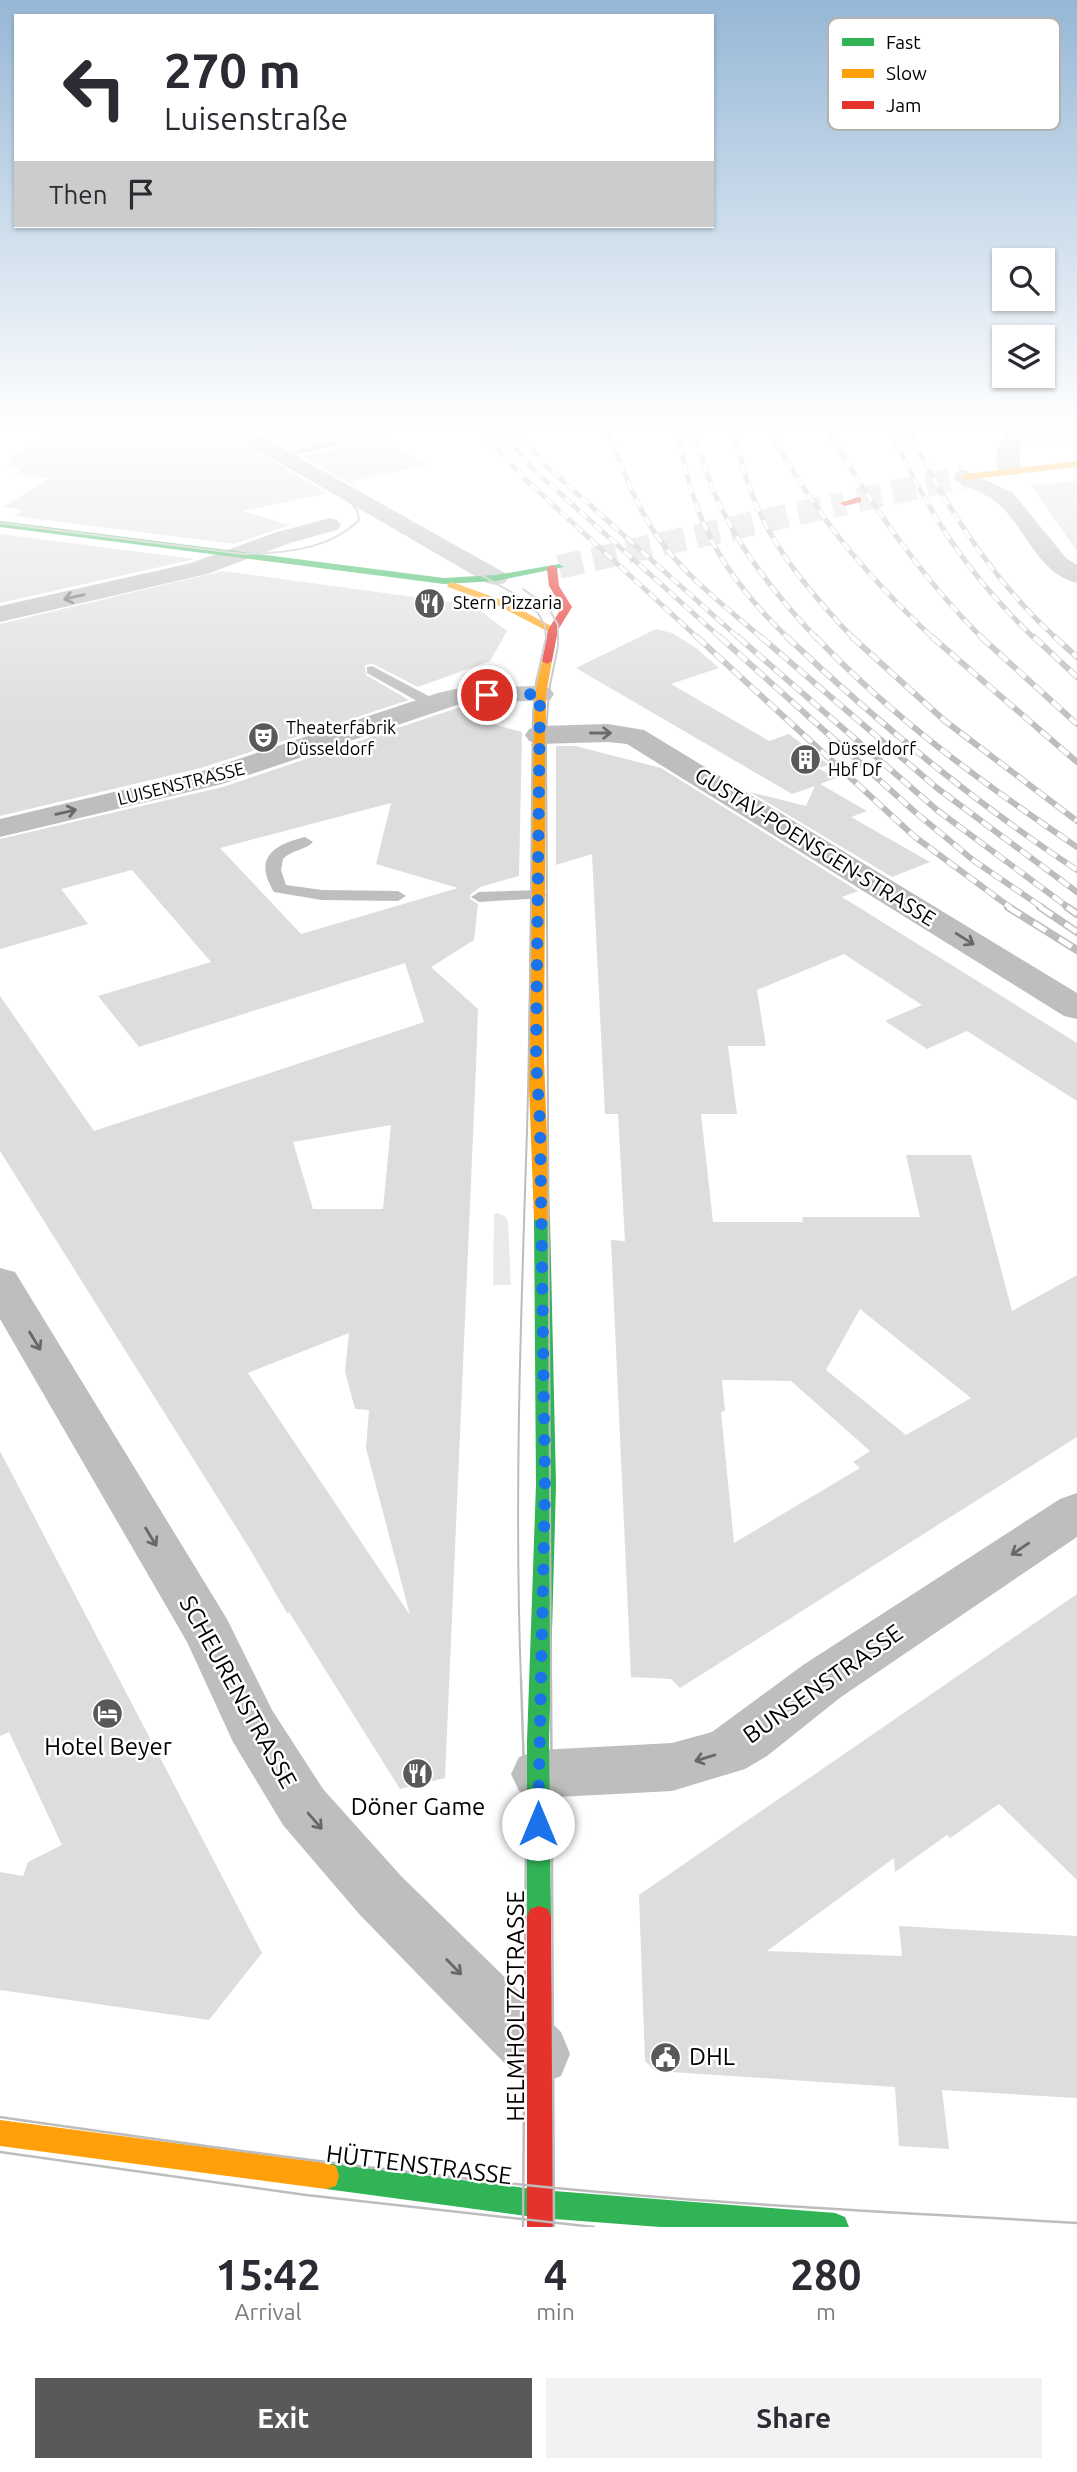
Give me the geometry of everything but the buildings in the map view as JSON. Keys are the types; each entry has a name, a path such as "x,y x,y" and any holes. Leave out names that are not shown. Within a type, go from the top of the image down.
{"street":[{"path":"35,529 444,582 496,578 556,567 554,586 567,607 553,630 540,694"},
{"path":"0,614 198,569 314,529"},
{"path":"299,564 292,553 323,529"},
{"path":"408,529 520,592"},
{"path":"1029,529 1057,564 1077,576"},
{"path":"126,586 146,578 157,570 159,565 153,554 135,543"},
{"path":"444,582 503,604 553,630"},
{"path":"536,603 544,611 553,630"},
{"name":"LUISENSTRASSE","path":"0,828 211,778 372,726 431,703 460,696 540,694"},
{"name":"HELMHOLTZSTRASSE","path":"540,694 536,1059 540,1124 545,1484 539,1774 541,2227"},
{"name":"GUSTAV-POENSGEN-STRASSE","path":"539,735 608,733 634,736 1077,1008"},
{"name":"SCHEURENSTRASSE","path":"0,1282 209,1634 252,1726 303,1807 381,1896 539,2054"},
{"name":"BUNSENSTRASSE","path":"539,1774 673,1767 726,1752 748,1739 822,1681 1077,1512"},
{"name":"HÜTTENSTRASSE","path":"0,2133 541,2204 835,2227"}],"lane":[{"path":"372,670 431,703"},
{"path":"305,842 284,848 276,855 272,863 272,874 279,889 322,895 398,897"},
{"path":"479,897 538,895"}],"shaded area":[{"path":"494,1214 506,1217 508,1222 511,1285 493,1285"}],"tunnel":[{"path":"559,567 729,529"}],"tram line":[{"path":"46,529 243,554 305,548 334,538 348,529"},
{"path":"400,529 513,593 538,613 545,626 546,638 536,682 533,713 527,1131 518,1475 521,1681"},
{"path":"523,589 548,607 558,625 558,646 549,690 546,734 551,1681"},
{"path":"521,1679 526,1831 523,2185"},
{"path":"551,1679 554,2188"},
{"path":"0,2117 294,2158 523,2185"},
{"path":"0,2152 306,2195 523,2219"},
{"path":"523,2185 523,2219"},
{"path":"523,2185 554,2188"},
{"path":"554,2188 710,2201 1077,2223"},
{"path":"554,2188 554,2223"},
{"path":"523,2219 523,2227"},
{"path":"523,2219 554,2223"},
{"path":"554,2223 594,2227"},
{"path":"554,2223 554,2227"}],"railway":[{"path":"579,529 699,639"},
{"path":"599,529 722,639"},
{"path":"617,529 740,639"},
{"path":"653,529 678,563 763,639"},
{"path":"706,529 745,592 787,637"},
{"path":"732,529 775,591 817,639"},
{"path":"768,529 792,567 853,638"},
{"path":"833,529 884,590 934,639"},
{"path":"891,529 938,589 982,638"},
{"path":"943,529 988,589 1035,639"},
{"path":"964,529 1011,592 1057,639"},
{"path":"697,637 915,837 1011,908"},
{"path":"720,637 915,812 973,860 1043,908"},
{"path":"738,637 937,810 1069,908"},
{"path":"761,637 937,788 1077,892"},
{"path":"787,637 927,760 1001,817 1077,870"},
{"path":"816,637 908,723 1008,799 1077,847"},
{"path":"932,637 1077,762"},
{"path":"1034,637 1077,677"},
{"path":"1055,637 1077,657"},
{"path":"853,638 945,721 1077,821"},
{"path":"982,638 1077,724"},
{"path":"1008,907 1077,950"},
{"path":"1040,907 1077,932"},
{"path":"1067,907 1077,914"}],"traffic: fast":[{"path":"38,529 444,581 496,578 559,567"},
{"path":"539,1917 538,1742 546,1484 542,1219"},
{"path":"326,2176 541,2204 835,2227"}],"traffic: slow":[{"path":"452,585 503,604 553,630"},
{"path":"542,1219 536,1059 540,694 547,661"},
{"path":"0,2133 326,2176"}],"traffic: jam":[{"path":"547,661 553,630 567,607 554,586 552,568"},
{"path":"539,1917 541,2227"}],"place":[{"name":"Stern Pizzaria","path":"430,603"},
{"name":"Theaterfabrik Düsseldorf","path":"263,738"},
{"name":"Düsseldorf Hbf Df","path":"805,759"},
{"name":"Hotel Beyer","path":"108,1713"},
{"name":"Döner Game","path":"418,1773"},
{"name":"DHL","path":"666,2057"}],"route":[{"path":"487,695 540,694 536,1059 540,1124 545,1539 538,1824"}]}
